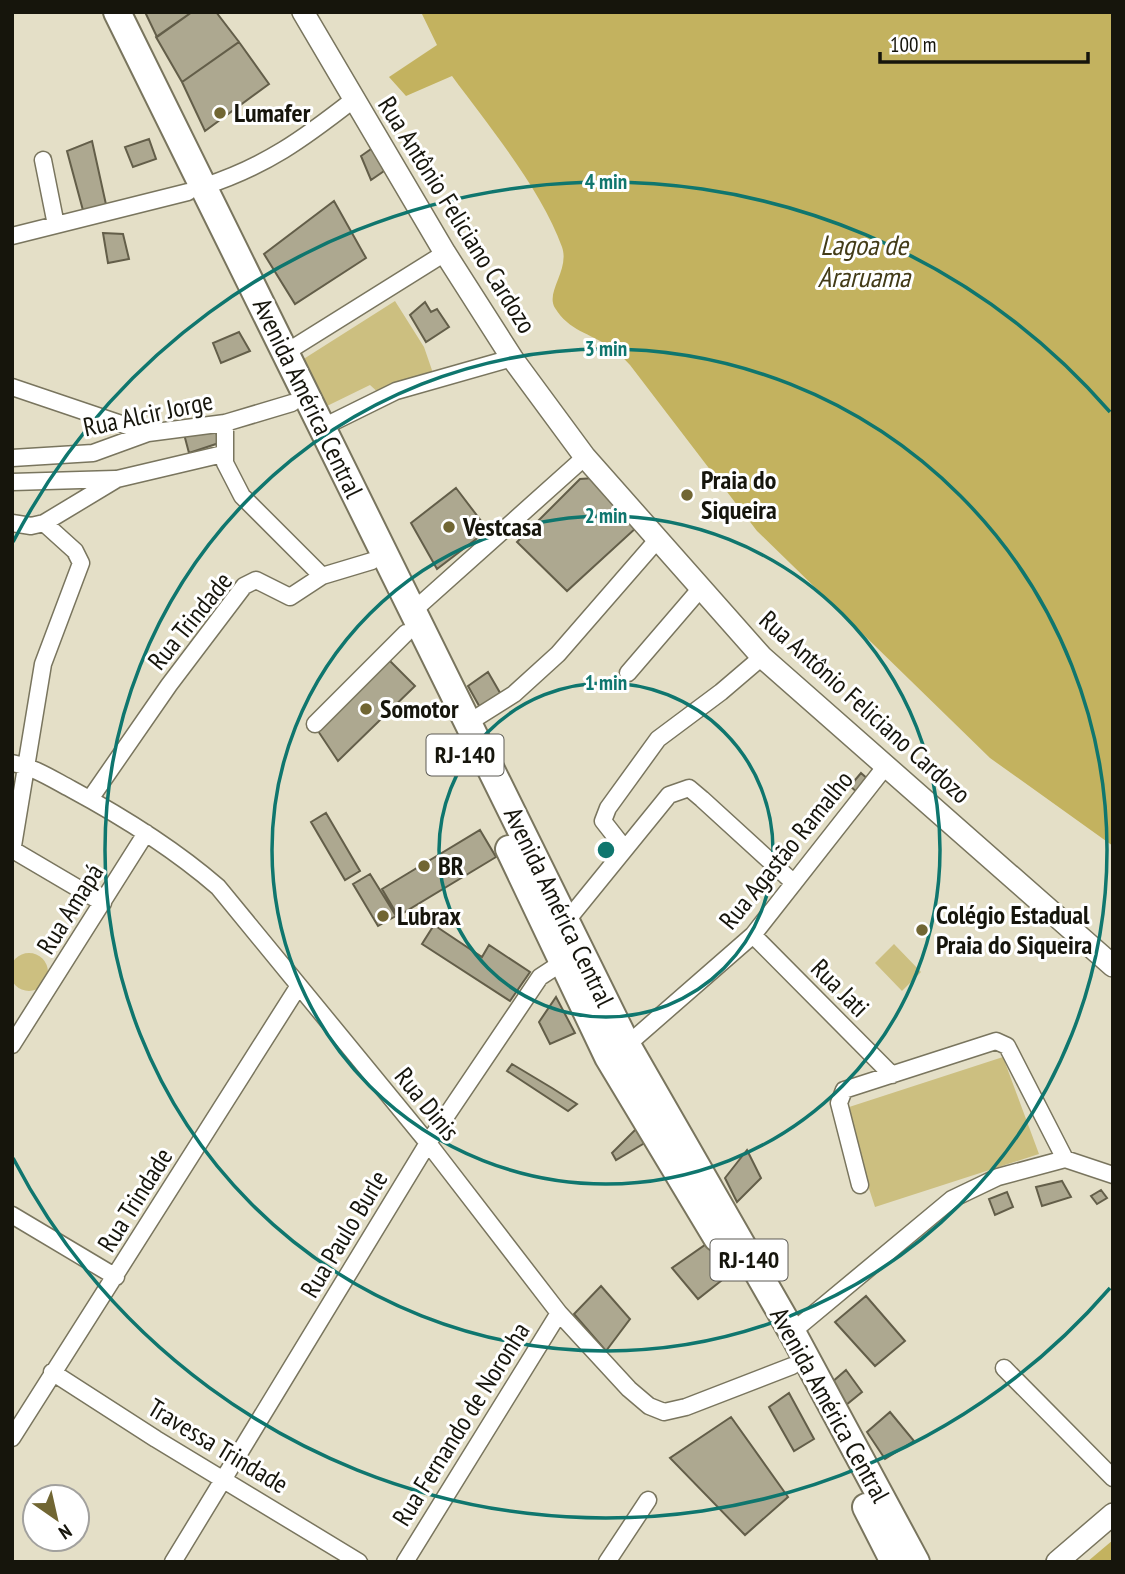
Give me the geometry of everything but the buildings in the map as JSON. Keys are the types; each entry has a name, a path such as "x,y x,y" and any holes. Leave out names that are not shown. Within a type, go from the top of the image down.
{"highway":[{"name":"Avenida América Central","path":"98,12 197,189 323,426 409,622 571,957 608,1058 676,1174 745,1281 792,1366 916,1562"},
{"name":"Avenida América Central","path":"117,12 292,403 372,562 468,723 565,923 571,957 628,1045 792,1332 862,1480 894,1562"}],"street":[{"name":"Rua Antônio Feliciano Cardozo","path":"303,12 445,253 512,358 585,457 762,657 1113,966"},
{"path":"12,236 197,189 246,172 278,154 354,100"},
{"path":"43,160 55,225"},
{"path":"285,352 445,253"},
{"path":"323,426 396,391 512,358"},
{"path":"12,387 148,433"},
{"name":"Rua Alcir Jorge","path":"12,458 93,453 148,433 225,423 292,403"},
{"path":"225,423 223,454 242,496 322,576"},
{"path":"12,482 117,479 223,454"},
{"path":"315,724 409,622 585,457"},
{"path":"12,523 31,526 44,523 117,479"},
{"path":"44,523 75,551 81,563 46,653 20,764 13,851 103,903"},
{"path":"468,723 514,694 544,667 658,539"},
{"name":"Rua Trindade","path":"90,799 169,685 244,586 256,580 290,597 322,576 372,562"},
{"path":"628,673 701,588"},
{"path":"625,849 603,821 608,808 634,770 658,739 762,657"},
{"name":"Rua Dinis","path":"20,764 90,799 180,854 218,887 428,1143 559,1313 629,1389 649,1406 664,1412 686,1407 792,1366"},
{"name":"Rua Agastão Ramalho","path":"628,1045 752,934 885,767"},
{"path":"565,923 669,795 689,788 794,883"},
{"name":"Rua Amapá","path":"12,1045 146,834"},
{"name":"Rua Jati","path":"752,934 892,1075"},
{"name":"Rua Paulo Burle","path":"173,1562 428,1143 540,976 571,957"},
{"name":"Rua Trindade","path":"12,1438 298,987"},
{"path":"860,1185 839,1104 840,1096 851,1087 996,1041 1002,1041 1065,1160"},
{"path":"792,1332 952,1199 998,1177 1065,1160 1113,1175"},
{"path":"12,1215 116,1277"},
{"name":"Rua Fernando de Noronha","path":"405,1562 559,1313"},
{"path":"1004,1368 1113,1478"},
{"name":"Travessa Trindade","path":"52,1372 156,1439 359,1562"},
{"path":"607,1562 648,1500"},
{"path":"1058,1562 1113,1514"}],"shaded area":[{"name":"Lagoa de Araruama","path":"421,12 1113,12 1113,846 990,758 757,531 630,365 613,349 573,327 561,316 555,308 553,295 563,264 562,247 528,181 497,137 452,76 406,96 389,77 437,45"},
{"path":"395,301 424,347 434,376 381,395 370,385 327,406 302,360"},
{"path":"894,944 921,972 902,991 875,963"},
{"path":"29,953 43,958 48,972 43,986 29,991 15,986 10,972 15,958"},
{"path":"1003,1057 1039,1154 875,1207 843,1109"},
{"path":"1113,1540 1113,1562 1087,1562"}],"place":[{"name":"Lumafer","path":"220,113"},
{"name":"Praia do Siqueira","path":"687,495"},
{"name":"Vestcasa","path":"449,527"},
{"name":"Somotor","path":"366,709"},
{"name":"BR","path":"424,866"},
{"name":"Lubrax","path":"383,916"},
{"name":"Colégio Estadual Praia do Siqueira","path":"922,930"}]}
